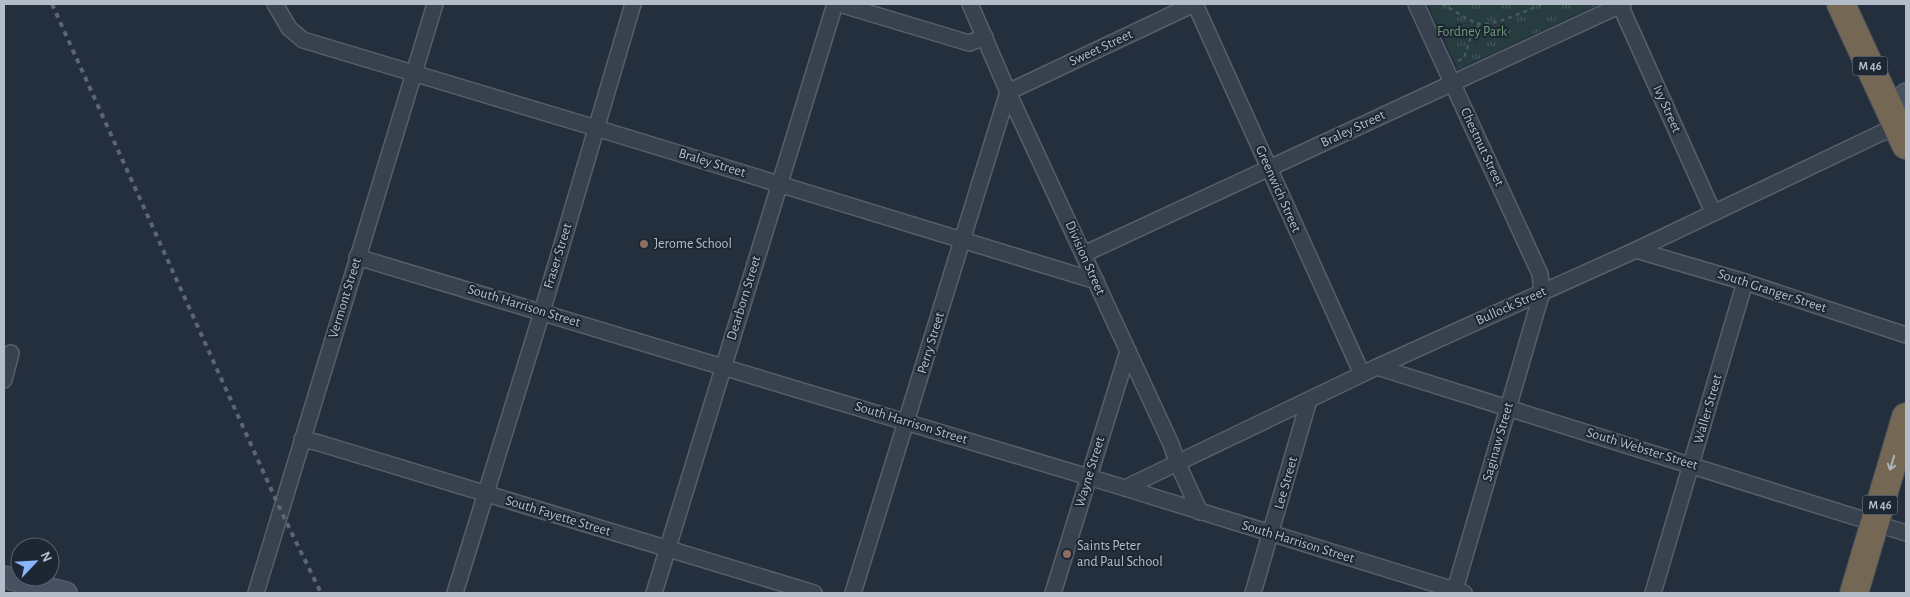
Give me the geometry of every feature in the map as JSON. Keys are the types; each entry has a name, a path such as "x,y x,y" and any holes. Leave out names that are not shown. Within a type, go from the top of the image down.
{"highway":[{"name":"M 46","path":"1841,4 1902,136"},
{"name":"M 46","path":"1854,593 1906,416"}],"street":[{"name":"Braley Street","path":"276,4 289,28 303,40 326,48 596,128 1096,281"},
{"name":"Vermont Street","path":"256,593 415,75 435,4"},
{"name":"Fraser Street","path":"455,593 542,312 633,4"},
{"name":"Dearborn Street","path":"654,593 835,4"},
{"path":"839,4 969,43 985,37"},
{"name":"Division Street","path":"970,4 1008,92 1171,444 1177,462 1200,512"},
{"name":"Sweet Street","path":"1008,92 1194,4"},
{"name":"Greenwich Street","path":"1194,4 1362,374"},
{"name":"Chestnut Street","path":"1416,4 1540,274 1542,292"},
{"name":"Braley Street","path":"1084,254 1621,4"},
{"name":"Ivy Street","path":"1621,4 1713,212"},
{"name":"Perry Street","path":"853,593 1008,92"},
{"path":"1902,136 1906,94"},
{"name":"Bullock Street","path":"1125,488 1362,374 1636,250 1881,133 1902,136"},
{"name":"South Granger Street","path":"1636,250 1745,282 1906,335"},
{"name":"South Harrison Street","path":"358,257 1089,477 1458,592"},
{"name":"Waller Street","path":"1653,593 1745,282"},
{"name":"Saginaw Street","path":"1458,592 1508,407 1542,292"},
{"name":"Wayne Street","path":"1054,593 1128,351"},
{"path":"4,380 11,353"},
{"name":"South Webster Street","path":"1377,367 1906,533"},
{"name":"Lee Street","path":"1253,593 1272,534 1310,400"},
{"name":"South Fayette Street","path":"302,439 814,593"},
{"path":"4,577 61,593"}],"path":[{"path":"1442,4 1477,23 1487,24 1500,21 1543,4"},
{"path":"1453,64 1464,58 1472,33 1481,23"}],"green space":[{"name":"Fordney Park","path":"1428,4 1600,4 1458,69"}],"railway":[{"path":"52,4 281,511 321,593"}],"place":[{"name":"Jerome School","path":"644,244"},
{"name":"Saints Peter and Paul School","path":"1067,554"}]}
